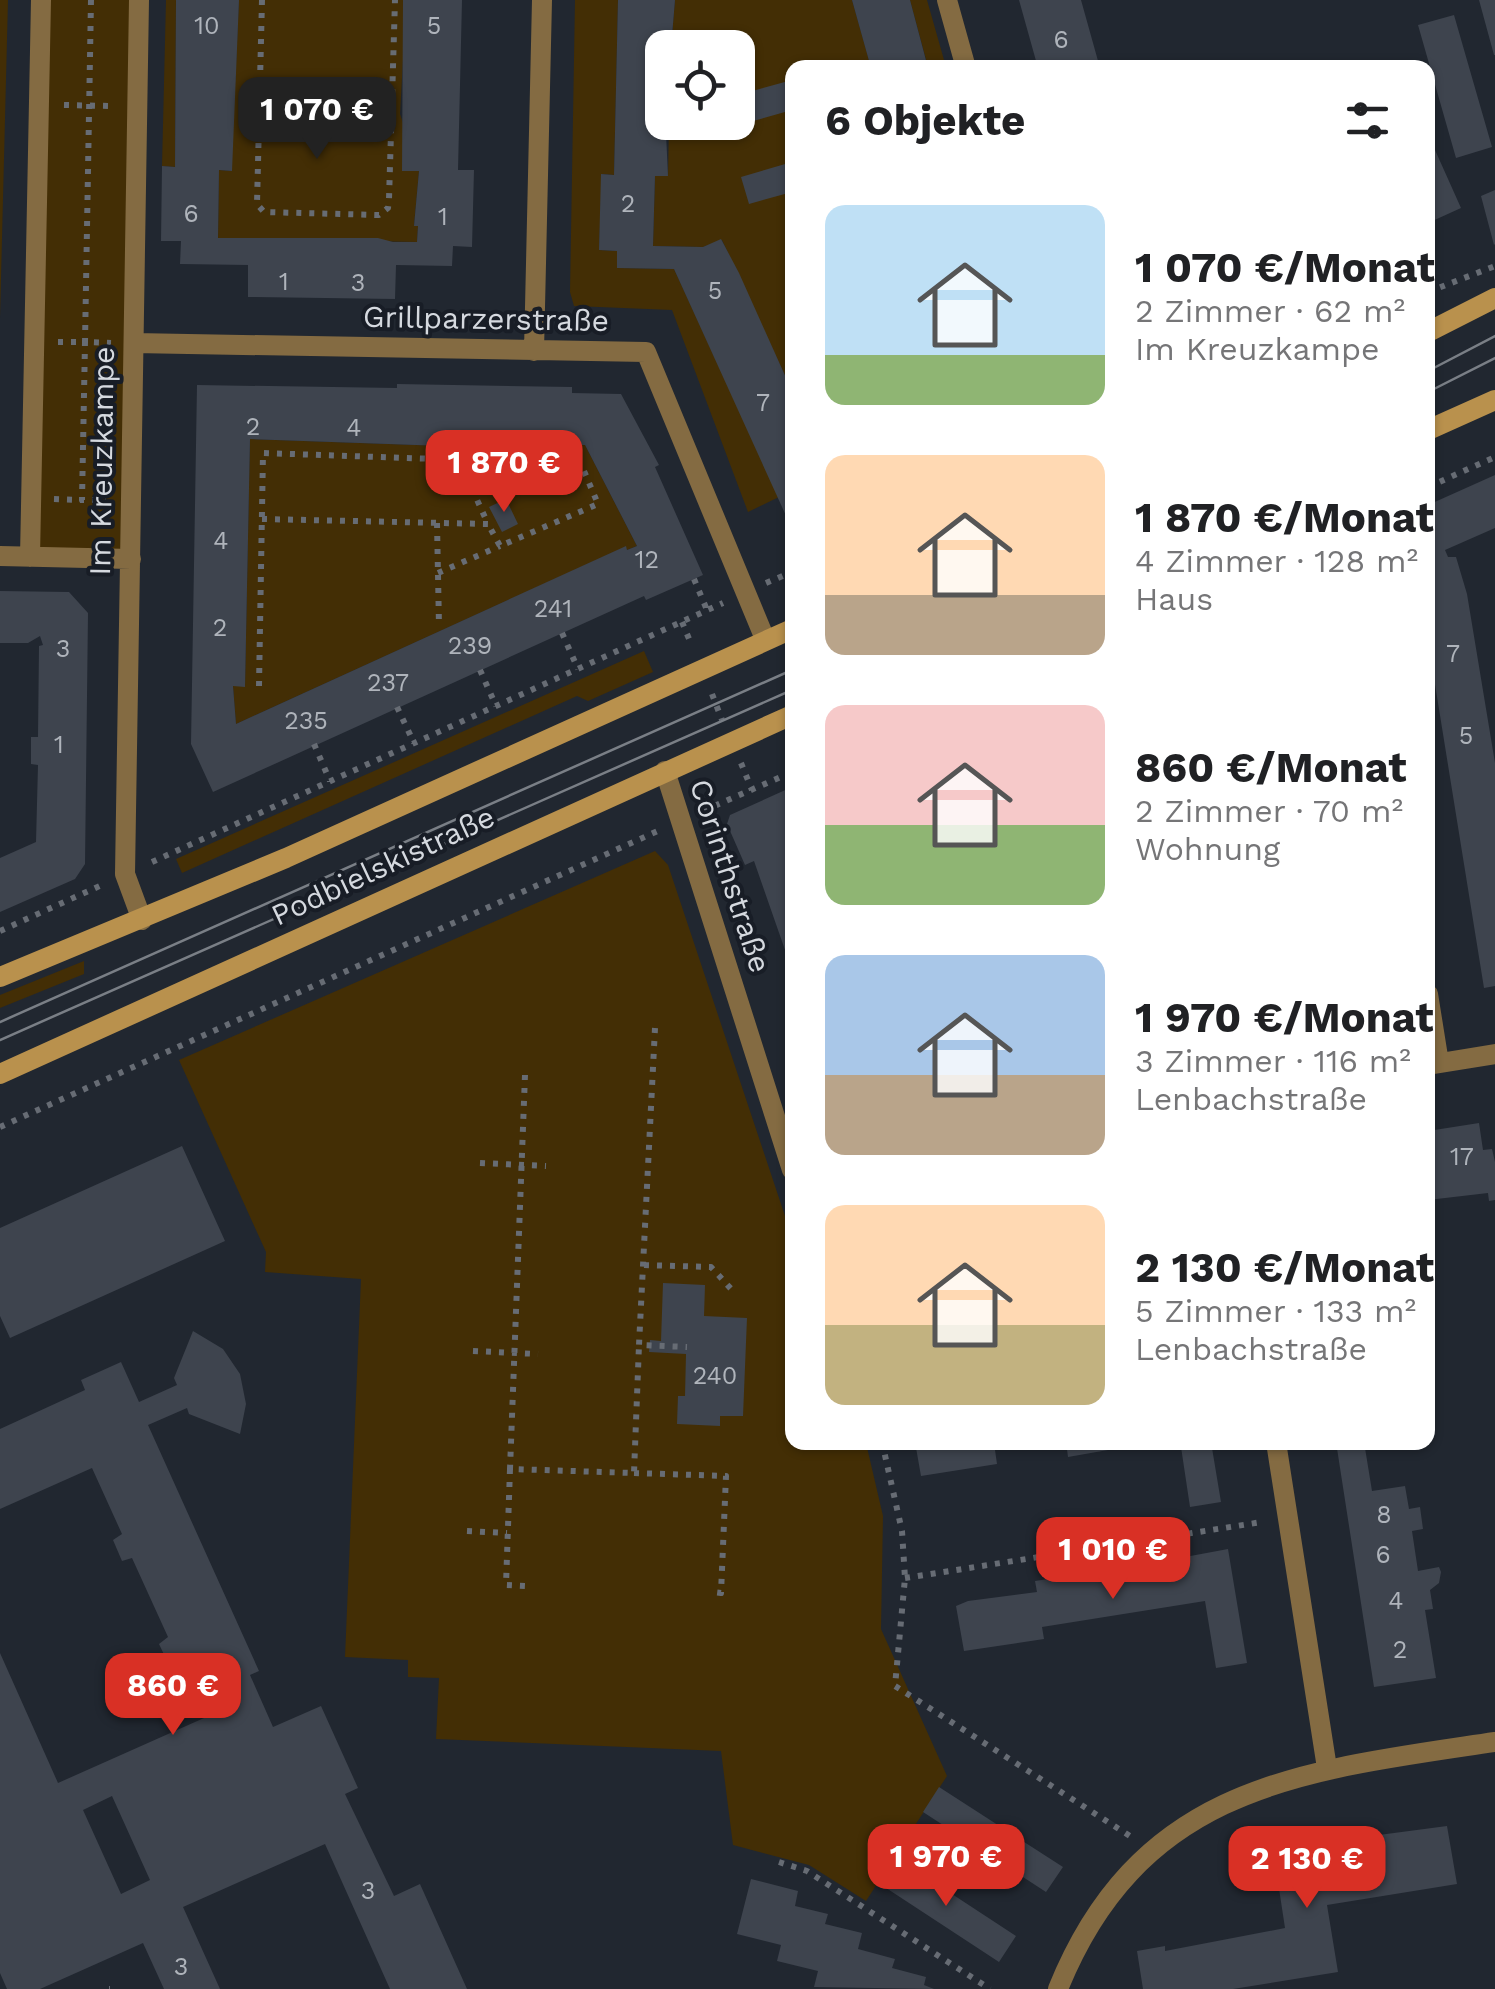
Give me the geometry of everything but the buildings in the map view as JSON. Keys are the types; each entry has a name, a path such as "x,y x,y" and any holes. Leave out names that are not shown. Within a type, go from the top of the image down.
{"main road":[{"path":"1435,328 1495,298"},
{"path":"1435,427 1495,400"},
{"name":"Podbielskistraße","path":"0,978 142,920 785,632"},
{"name":"Podbielskistraße","path":"0,1074 785,718"}],"street":[{"path":"30,557 41,0"},
{"name":"Im Kreuzkampe","path":"139,0 125,874 142,920"},
{"path":"534,350 542,0"},
{"path":"947,0 964,60"},
{"name":"Grillparzerstraße","path":"134,343 646,352 765,639"},
{"path":"0,556 131,559"},
{"name":"Corinthstraße","path":"665,772 785,1148"},
{"path":"1435,1064 1495,1054"},
{"path":"1277,1450 1327,1768"},
{"path":"1058,1989 1077,1942 1101,1904 1152,1850 1214,1806 1327,1768 1495,1742"}],"path":[{"path":"91,0 82,500 132,500"},
{"path":"262,0 256,204 264,212 379,215 389,198 395,0"},
{"path":"39,105 138,106"},
{"path":"1435,289 1495,266"},
{"path":"85,342 134,343"},
{"path":"260,686 263,453 581,464 598,504 438,573"},
{"path":"1435,484 1495,457"},
{"path":"459,460 500,546"},
{"path":"262,519 488,524"},
{"path":"437,523 439,626"},
{"path":"0,931 785,575"},
{"path":"694,579 708,610"},
{"path":"682,622 752,790"},
{"path":"562,633 578,669"},
{"path":"480,670 496,706"},
{"path":"398,707 414,743"},
{"path":"314,744 330,781"},
{"path":"0,1127 785,775"},
{"path":"634,1473 654,1028"},
{"path":"524,1076 506,1585 528,1586"},
{"path":"480,1163 546,1166"},
{"path":"644,1265 711,1267 733,1291"},
{"path":"639,1345 686,1346"},
{"path":"473,1351 538,1354"},
{"path":"884,1450 902,1532 905,1578 895,1686 1152,1850"},
{"path":"510,1469 726,1476 727,1561 722,1593 714,1592"},
{"path":"905,1578 1288,1518"},
{"path":"466,1532 507,1533"},
{"path":"779,1862 808,1870 990,1989"}],"shaded area":[{"path":"0,0 8,0 0,318"},
{"path":"41,0 139,0 131,559 30,557"},
{"path":"166,0 176,0 175,167 162,166"},
{"path":"239,0 403,0 406,6 400,114 419,171 414,225 418,226 417,242 218,238 219,170 231,171"},
{"path":"575,0 618,0 614,175 602,174 599,250 617,251 617,268 674,269 779,497 748,512 672,310 574,306 570,292"},
{"path":"675,0 852,0 869,60 785,60 785,376 722,240 703,247 653,246 655,176 668,176 669,140 755,140 755,30 672,30"},
{"path":"910,0 927,0 944,60 926,60"},
{"path":"250,439 472,447 585,445 637,546 627,550 625,547 236,724 233,686 245,686"},
{"path":"644,651 653,672 588,701 577,696 182,873 176,859"},
{"path":"655,851 668,865 785,1216 785,1450 868,1450 883,1516 881,1629 947,1776 866,1901 809,1865 733,1845 721,1751 436,1739 439,1678 408,1677 408,1660 345,1657 361,1279 265,1272 266,1252 179,1060"},
{"path":"84,961 84,974 0,1008 0,995"}],"tram line":[{"path":"1435,367 1495,336"},
{"path":"1435,388 1495,358"},
{"path":"0,1022 785,673"},
{"path":"0,1040 785,693"}]}
